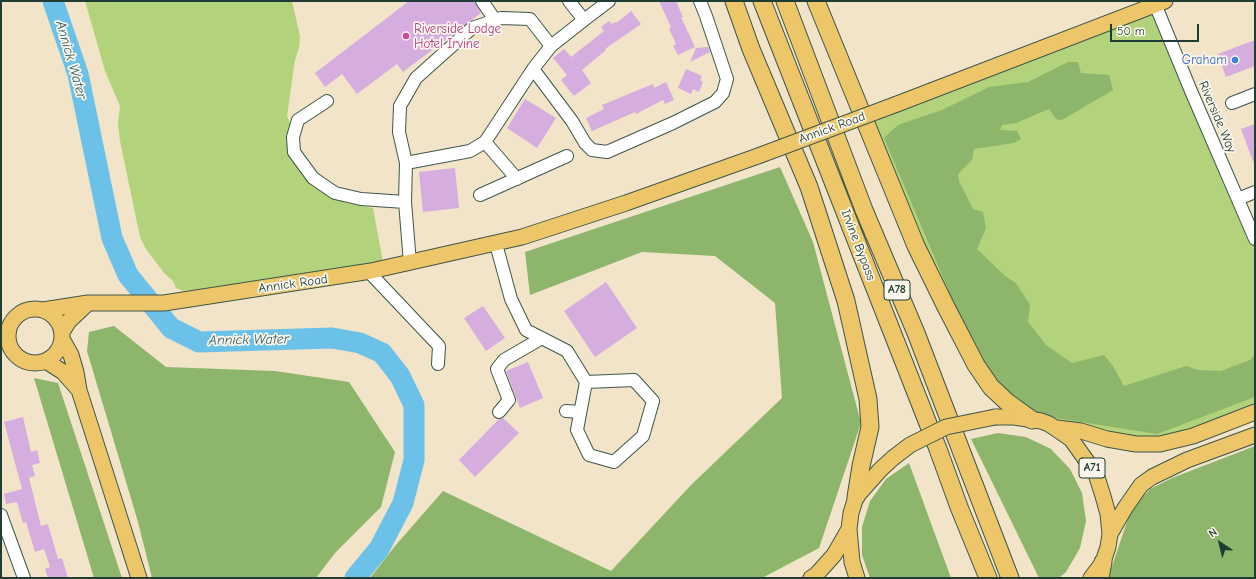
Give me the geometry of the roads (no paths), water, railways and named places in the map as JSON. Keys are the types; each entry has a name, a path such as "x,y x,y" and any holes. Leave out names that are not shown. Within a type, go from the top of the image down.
{"highway":[{"path":"734,1 751,49 809,187 846,301 868,399 870,427 860,466 856,497"},
{"name":"Irvine Bypass","path":"762,1 988,578"},
{"name":"Irvine Bypass","path":"786,1 864,210 916,333 1010,578"},
{"path":"816,1 916,246 976,366 991,387 1007,402 1032,420"}],"main road":[{"name":"Annick Road","path":"43,310 88,303 164,303 369,272 522,237 626,203 758,156 1160,3"},
{"path":"88,303 69,321 62,335 58,350 46,361 38,363 28,362 7,350 10,346 8,337 10,327 22,313 31,309 43,310 53,316 59,323 62,335 71,355 79,390 139,578"},
{"path":"1,319 17,317"},
{"path":"46,361 63,372 79,390"},
{"name":"A71","path":"1056,428 1081,431 1136,444 1160,444 1193,436 1255,412"},
{"name":"A71","path":"857,578 852,562 849,529 851,513 856,497 872,478 893,458 910,445 946,427 995,417 1014,417 1041,421 1056,428 1071,439 1096,474 1108,514 1110,534 1108,547 1101,570 1091,578"},
{"name":"A71","path":"1110,534 1125,508 1141,485 1152,477 1187,460 1255,435"},
{"name":"A71","path":"811,578 816,575 834,554 849,529"}],"street":[{"path":"482,1 495,20"},
{"path":"569,1 584,20"},
{"path":"406,163 470,152 485,142 533,69 551,46 609,1"},
{"path":"533,69 572,121 585,143 592,150 607,152 673,123 715,102 723,93 727,79 700,1"},
{"name":"Riverside Way","path":"1160,3 1191,91 1255,239"},
{"path":"410,263 405,202 406,163 399,132 400,106 416,78 472,28 501,18 530,19 551,46"},
{"path":"1232,103 1255,94"},
{"path":"327,100 298,120 293,137 294,152 313,178 335,193 361,199 405,202"},
{"path":"485,142 517,178"},
{"path":"480,194 568,156"},
{"path":"1238,199 1255,192"},
{"path":"496,244 511,298 526,330 567,351 586,382 577,430 589,455 614,462 643,436 654,401 634,380 586,382"},
{"path":"369,272 439,346 438,364"},
{"path":"499,412 509,400 497,369 504,360 542,338"},
{"path":"566,411 580,412"},
{"path":"1,514 4,533 24,578"}],"waterway":[{"name":"Annick Water","path":"53,1 78,74 112,238 128,275 171,328 199,342 332,338 360,343 382,353 400,376 414,405 414,460 403,503 379,549 355,578"}],"place":[{"name":"Riverside Lodge Hotel Irvine","path":"406,36"},
{"name":"Graham","path":"1235,60"}]}
